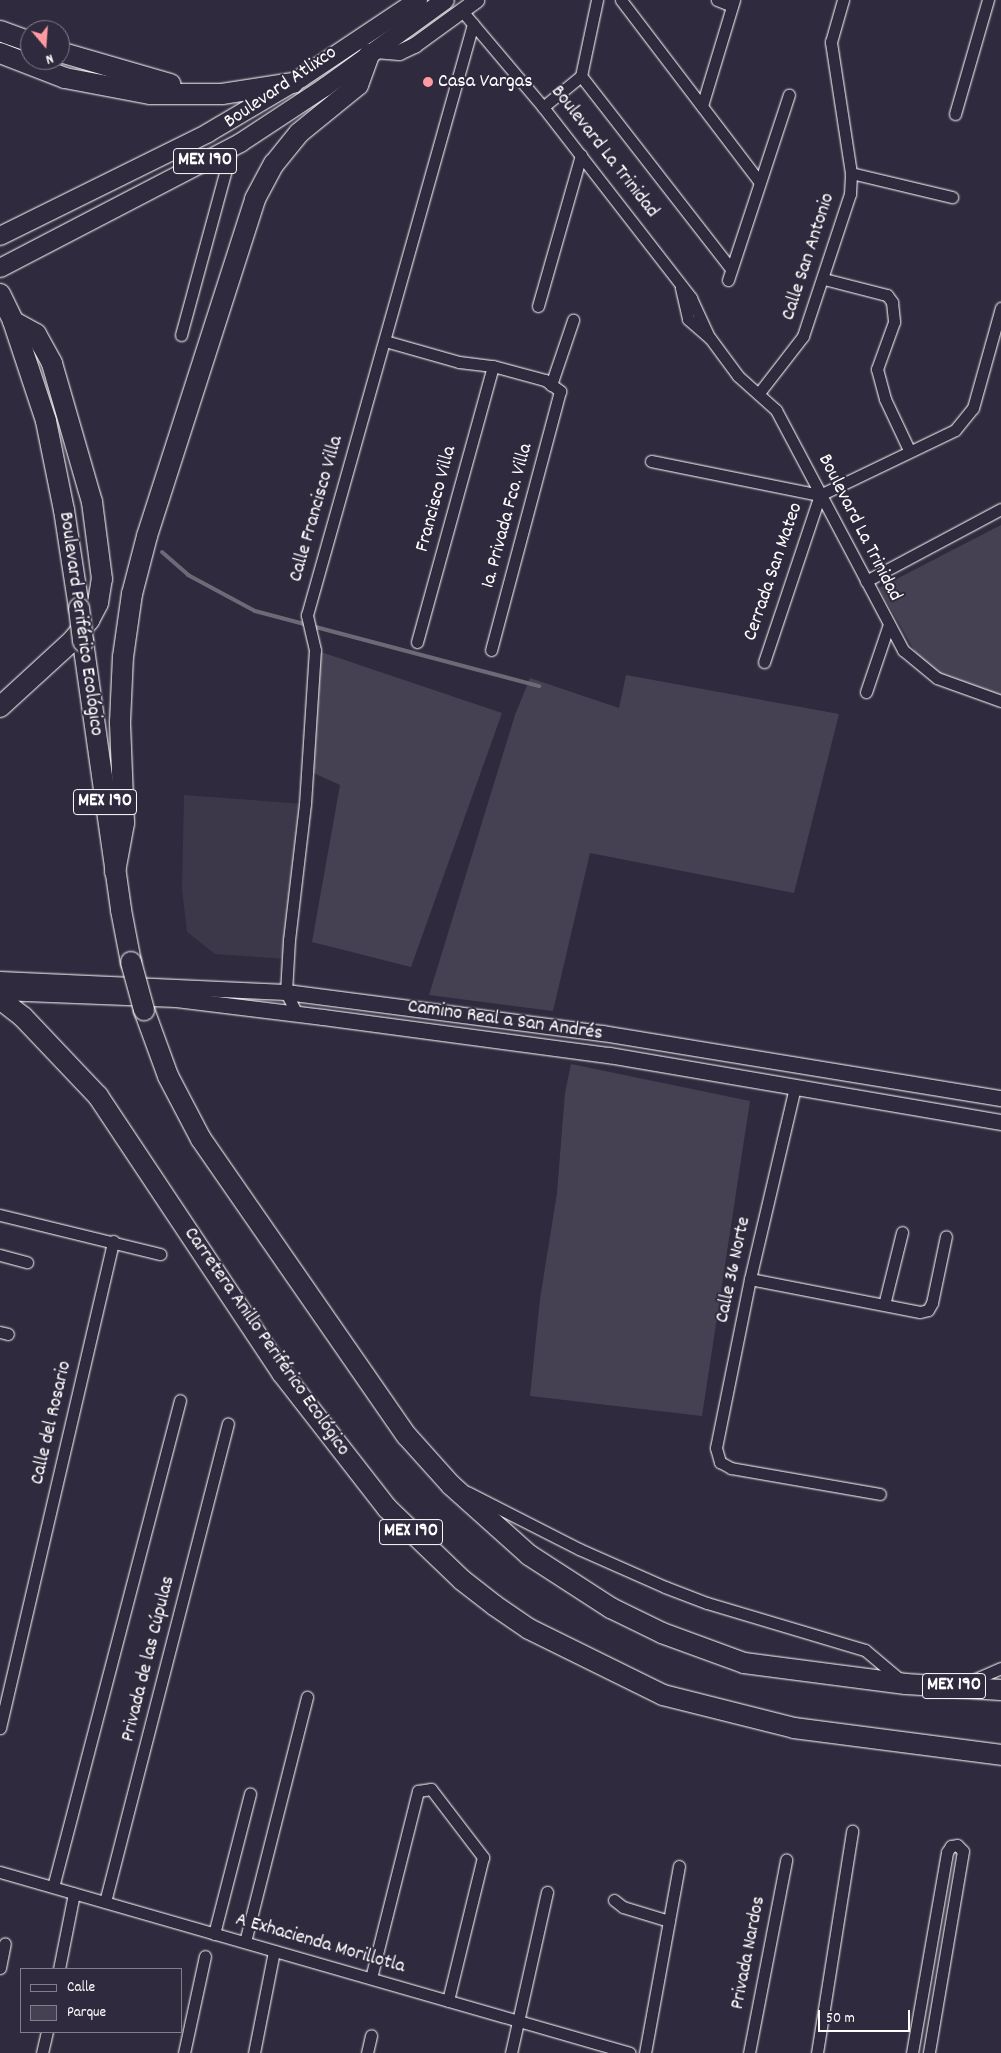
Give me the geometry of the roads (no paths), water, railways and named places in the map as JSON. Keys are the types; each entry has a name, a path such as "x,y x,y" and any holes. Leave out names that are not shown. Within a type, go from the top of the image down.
{"highway":[{"path":"0,31 20,38"},
{"path":"115,872 124,823 120,722 123,657 132,594 147,536 255,199 274,164 299,133 358,85 372,52"},
{"path":"0,54 65,78 150,94 222,94 297,80"},
{"path":"70,55 173,85 211,87 297,80"},
{"name":"Boulevard Periférico Ecológico","path":"0,294 12,321 46,421 64,510 115,872 131,962 144,1010 168,1076 201,1139 407,1436 451,1484"},
{"path":"2,704 73,640 89,620 98,603 102,579 92,502 52,363 36,334 12,321"},
{"name":"Carretera Anillo Periférico Ecológico","path":"0,999 23,1017 98,1096 282,1373 344,1455 401,1522 462,1580 494,1605 529,1629 663,1695 794,1728 1001,1755"},
{"name":"MEX 190","path":"451,1484 529,1555 611,1608 662,1633 744,1662 906,1684 1001,1690"}],"main road":[{"name":"Boulevard Atlixco","path":"0,236 208,133 297,80 418,0"},
{"name":"Boulevard Atlixco","path":"0,268 232,147 325,87 445,0"},
{"name":"Boulevard La Trinidad","path":"451,0 462,11"},
{"path":"372,52 405,50 476,0"},
{"name":"Camino Real a San Andrés","path":"0,979 286,992 481,1017 1001,1098"},
{"name":"Camino Real a San Andrés","path":"0,992 176,999 482,1038 609,1055 1001,1122"},
{"path":"481,1017 482,1038"},
{"path":"968,1116 971,1094"}],"street":[{"path":"543,107 580,76 597,0"},
{"path":"621,0 759,181"},
{"path":"702,106 733,3 717,0"},
{"name":"Calle San Antonio","path":"759,393 803,336 824,279 850,194 850,173 832,50 843,0"},
{"path":"955,114 988,0"},
{"name":"Boulevard La Trinidad","path":"462,11 543,107 680,288 695,303 710,338 738,376 776,410 866,581 888,627 903,650 937,678 1001,701"},
{"name":"Calle Francisco Villa","path":"297,1014 286,992 289,940 305,804 315,650 307,615 386,341 474,24"},
{"path":"580,76 731,269"},
{"path":"728,280 788,95"},
{"path":"181,335 232,147"},
{"path":"538,306 581,155"},
{"path":"850,173 952,197"},
{"path":"824,279 887,294 892,302 894,322 877,370 885,399 910,450"},
{"path":"651,461 820,495 910,450 955,430 973,408 1001,308"},
{"name":"1a. Privada Fco. Villa","path":"492,650 573,320"},
{"path":"386,341 458,362 493,366 555,388"},
{"name":"Francisco Villa","path":"416,642 493,366"},
{"name":"Cerrada San Mateo","path":"764,662 820,495"},
{"path":"866,581 1001,509"},
{"path":"866,692 888,627"},
{"name":"Calle 36 Norte","path":"795,1086 750,1279 716,1448 720,1462 731,1468 880,1494"},
{"path":"0,1215 160,1254"},
{"path":"884,1305 902,1232"},
{"path":"750,1279 920,1312 928,1310 946,1236"},
{"name":"Calle del Rosario","path":"0,1728 113,1241"},
{"path":"0,1255 27,1262"},
{"path":"53,1887 180,1400"},
{"name":"Privada de las Cúpulas","path":"105,1902 228,1424"},
{"path":"451,1484 578,1549 665,1587 707,1603 865,1650 906,1684"},
{"path":"959,1686 1001,1668"},
{"path":"245,1942 306,1696"},
{"path":"371,1978 418,1791 431,1789 483,1857 448,2001"},
{"path":"214,1934 250,1794"},
{"path":"817,2053 852,1831"},
{"path":"912,2053 947,1852 951,1846 956,1845 963,1851 929,2053"},
{"name":"Privada Nardos","path":"749,2053 786,1860"},
{"path":"645,2053 679,1866"},
{"name":"A Exhacienda Morillotla","path":"0,1872 630,2053"},
{"path":"510,2053 548,1892"},
{"path":"59,1968 74,1894"},
{"path":"614,1900 623,1907 669,1921"},
{"path":"934,1927 950,1929"},
{"path":"0,1968 5,1943"},
{"path":"254,2053 274,1951"},
{"path":"184,2053 205,1956"},
{"path":"42,2053 46,2033"},
{"path":"367,2053 371,2035"}],"waterway":[{"path":"162,552 188,575 255,611 539,686"}],"place":[{"name":"Casa Vargas","path":"428,82"}]}
